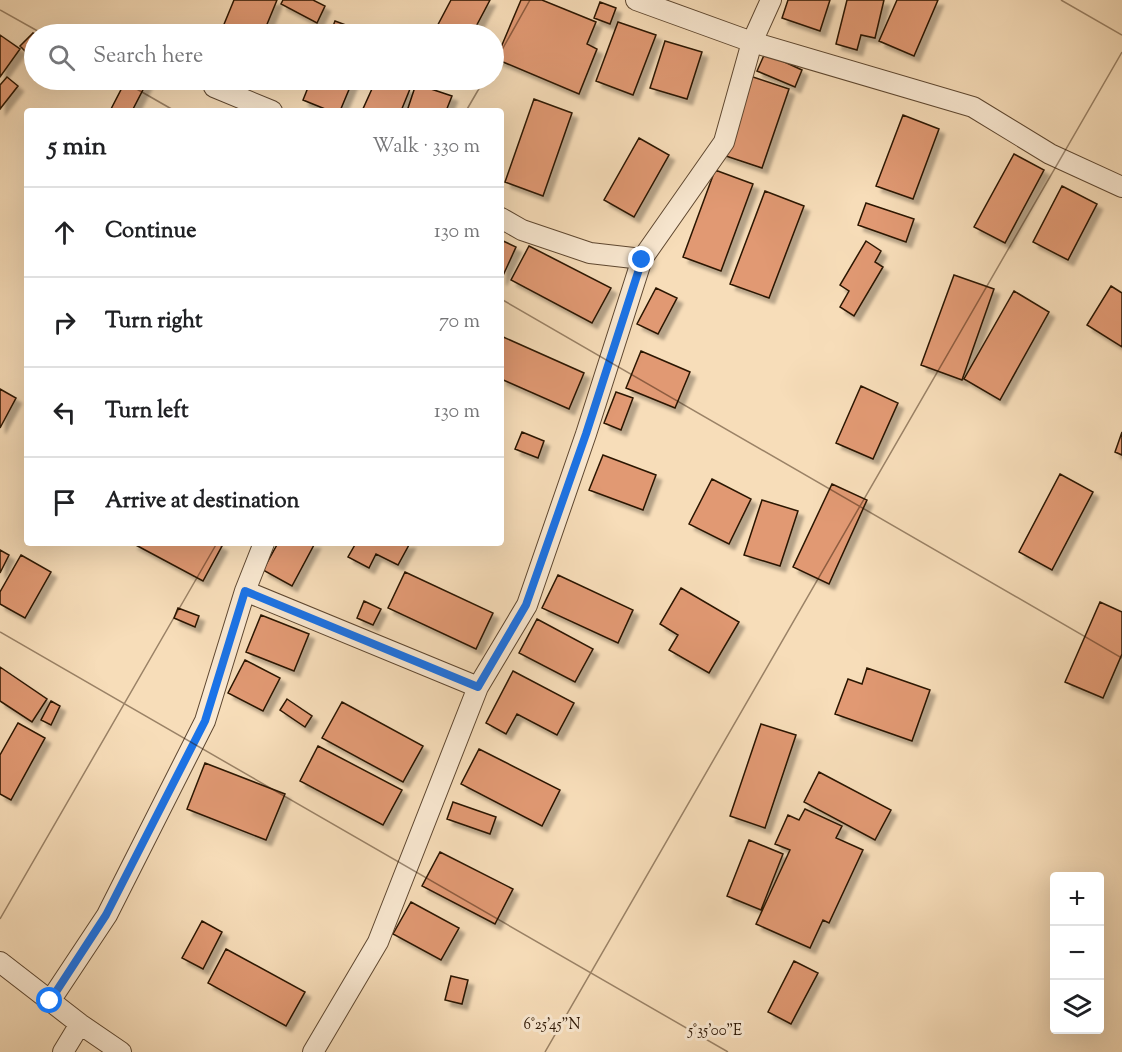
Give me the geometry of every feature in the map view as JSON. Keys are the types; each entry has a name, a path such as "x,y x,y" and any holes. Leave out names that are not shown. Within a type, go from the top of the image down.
{"street":[{"path":"636,0 752,42 973,107 1050,154 1122,186"},
{"path":"313,1052 378,942 478,687 526,605 586,434 642,260 724,142 752,42 771,0"},
{"path":"221,90 265,108"},
{"path":"504,220 522,230 590,253 642,260"},
{"path":"50,1001 106,915 205,721 245,591 263,546"},
{"path":"245,591 478,687"},
{"path":"0,962 80,1024 121,1052"},
{"path":"63,1052 80,1024"}],"building":[{"path":"234,0 277,0 267,24 224,24"},
{"path":"283,0 313,0 325,6 317,23 281,4"},
{"path":"451,0 490,0 477,24 438,24"},
{"path":"521,0 542,0 596,22 587,44 597,49 579,94 504,62 504,40"},
{"path":"788,0 830,0 820,31 782,18"},
{"path":"847,0 884,0 875,38 861,35 857,50 836,44"},
{"path":"897,0 938,0 914,56 879,41"},
{"path":"600,2 616,8 610,24 594,18"},
{"path":"618,22 656,35 633,95 596,81"},
{"path":"0,35 20,49 0,77"},
{"path":"665,41 702,52 687,99 650,88"},
{"path":"765,53 802,70 795,87 757,71"},
{"path":"747,75 789,89 762,168 720,154"},
{"path":"7,77 18,86 0,109 0,85"},
{"path":"121,90 143,90 134,108 112,108"},
{"path":"307,90 349,90 341,108 323,108 303,100"},
{"path":"371,90 410,90 402,108 363,108"},
{"path":"414,90 434,90 452,96 447,108 408,108"},
{"path":"534,99 572,113 543,196 505,182"},
{"path":"903,115 939,129 913,199 876,186"},
{"path":"639,138 669,155 634,217 604,200"},
{"path":"1014,154 1044,170 1005,243 974,227"},
{"path":"715,170 753,184 721,271 683,257"},
{"path":"1062,186 1097,204 1068,260 1033,242"},
{"path":"765,191 804,206 769,298 730,284"},
{"path":"866,203 914,219 906,242 858,225"},
{"path":"504,241 516,247 504,273"},
{"path":"866,241 881,251 875,262 883,267 854,316 840,307 849,291 840,285"},
{"path":"529,246 611,288 592,323 511,280"},
{"path":"954,275 994,289 962,380 921,365"},
{"path":"1111,286 1122,293 1122,347 1087,325"},
{"path":"656,288 677,298 658,334 637,324"},
{"path":"1014,291 1049,312 1000,400 964,379"},
{"path":"504,337 584,373 569,409 504,380"},
{"path":"641,351 690,372 675,408 626,388"},
{"path":"861,386 898,403 873,459 836,443"},
{"path":"0,389 16,398 0,428"},
{"path":"616,392 633,398 621,430 604,423"},
{"path":"522,432 544,441 538,458 515,449"},
{"path":"1122,432 1122,455 1115,452"},
{"path":"603,455 656,475 643,510 589,490"},
{"path":"1060,474 1093,492 1052,570 1019,552"},
{"path":"712,479 751,499 729,544 689,524"},
{"path":"832,484 867,500 829,584 793,567"},
{"path":"762,500 798,511 780,566 744,555"},
{"path":"138,546 222,546 203,581"},
{"path":"276,546 313,546 292,586 263,570"},
{"path":"354,546 408,546 398,565 376,554 369,568 348,557"},
{"path":"0,550 9,555 0,573"},
{"path":"21,555 51,572 25,618 0,604 0,592"},
{"path":"405,572 493,613 476,649 388,608"},
{"path":"558,575 633,610 618,643 542,608"},
{"path":"681,588 739,622 709,673 669,650 678,635 660,624"},
{"path":"364,601 381,609 373,625 357,618"},
{"path":"1100,602 1122,612 1122,654 1103,698 1065,682"},
{"path":"178,608 199,616 195,627 174,618"},
{"path":"261,615 309,634 294,671 246,652"},
{"path":"537,619 593,649 575,682 519,653"},
{"path":"245,660 280,678 263,711 228,693"},
{"path":"0,667 47,699 32,722 0,701"},
{"path":"867,668 930,690 912,741 835,714 848,679 862,684"},
{"path":"513,671 574,703 557,735 517,714 506,734 486,723"},
{"path":"287,699 312,716 305,727 280,710"},
{"path":"51,701 60,706 51,725 41,720"},
{"path":"342,702 423,746 403,782 322,738"},
{"path":"18,723 45,738 11,800 0,794 0,755"},
{"path":"761,724 796,735 765,828 730,816"},
{"path":"318,746 402,790 383,825 300,781"},
{"path":"479,749 560,790 542,826 461,784"},
{"path":"205,763 285,794 266,840 187,809"},
{"path":"819,772 891,810 875,840 804,802"},
{"path":"453,802 496,817 490,834 447,819"},
{"path":"805,809 842,826 836,838 863,850 829,923 823,920 810,948 756,924 790,850 775,844 788,815 799,820"},
{"path":"749,840 783,854 761,910 727,896"},
{"path":"440,852 513,889 495,924 422,886"},
{"path":"411,902 459,928 441,960 393,934"},
{"path":"202,921 222,932 203,969 182,958"},
{"path":"226,949 305,992 286,1026 208,983"},
{"path":"794,961 818,973 791,1024 768,1012"},
{"path":"451,976 468,980 462,1004 445,1000"}],"route":[{"path":"50,1001 106,915 205,721 245,591 478,687 526,605 586,434 642,260"}]}
